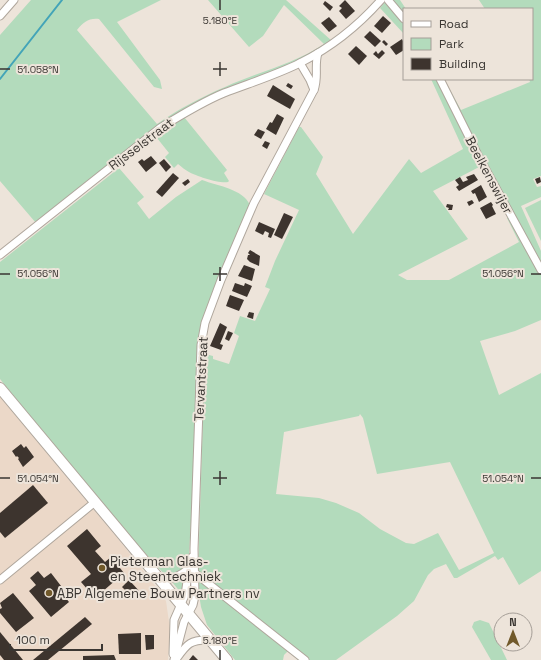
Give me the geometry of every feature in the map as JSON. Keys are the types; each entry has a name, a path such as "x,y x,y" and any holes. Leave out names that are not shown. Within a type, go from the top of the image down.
{"main road":[{"path":"0,388 227,660"}],"street":[{"path":"0,16 14,0"},
{"path":"314,90 300,63 332,45 363,20 381,0"},
{"path":"388,0 403,18"},
{"name":"Tervantstraat","path":"174,660 184,622 189,615 195,596 194,549 201,353 205,323 221,280 254,203 314,90 317,82 315,61 318,53"},
{"name":"Rijsselstraat","path":"0,255 160,128 223,93 268,77 300,63"},
{"name":"Beelkenswijer","path":"441,80 479,156 541,270"},
{"path":"0,580 95,502"},
{"name":"Tervantstraat","path":"174,660 174,620 180,604 185,596 189,568 194,549"},
{"path":"161,581 175,578 189,568"},
{"path":"194,573 305,660"},
{"path":"174,660 192,641 210,640"}],"shaded area":[{"path":"0,397 161,593 166,601 170,629 168,660 0,660"}],"green space":[{"path":"31,0 161,0 117,22 160,80 162,89 154,87 99,19 86,21 77,30 157,124 182,108 207,95 301,57 324,44 284,5 263,36 249,47 208,0 286,0 332,41 294,63 199,102 36,223 0,181 0,35"},
{"path":"387,0 400,0 405,8 403,8 403,33 380,8"},
{"path":"479,0 541,0 541,176 533,179 537,187 541,186 541,197 521,206 541,251 541,320 515,331 480,341 499,395 541,373 541,571 519,585 503,557 498,560 495,556 457,578 454,578 446,564 434,569 428,575 414,601 397,616 336,660 298,660 288,651 284,655 283,660 235,660 207,625 201,607 197,582 200,581 198,572 205,354 213,356 213,359 229,364 239,336 234,333 240,316 255,321 270,289 265,287 275,261 299,210 264,194 299,127 301,127 323,157 316,174 353,234 409,159 421,173 463,149 431,80 445,80 461,110 530,82 529,80 533,80 533,8 484,8","holes":["453,114 489,169 539,258 535,260 511,216 507,218 519,242 449,280 407,280 398,275 468,239 433,191 481,166","360,414 363,418 377,474 450,462 494,553 459,570 438,533 414,544 406,543 380,529 359,513 336,503 319,498 276,494 284,432 359,416"]},
{"path":"184,117 227,170 224,173 229,181 228,182 214,181 197,176 178,164 174,168 165,157 169,153 157,138"},
{"path":"119,168 144,197 137,203 149,219 176,197 202,180 222,186 242,195 250,205 203,321 189,554 181,570 171,576 166,576 134,541 0,379 0,262"},
{"path":"541,200 541,241 525,208"},
{"path":"185,574 182,594 172,582"},
{"path":"480,620 489,623 493,631 493,652 503,652 507,660 491,660 472,627 474,622"}],"building":[{"path":"345,0 355,11 346,19 339,11 342,8 339,6"},
{"path":"325,1 333,7 330,11 323,4"},
{"path":"383,16 391,23 382,33 374,26"},
{"path":"329,17 337,26 329,32 321,23"},
{"path":"370,31 381,41 375,47 364,37"},
{"path":"402,39 403,51 396,55 390,47"},
{"path":"384,40 388,44 386,46 382,42"},
{"path":"356,46 367,56 359,65 348,54"},
{"path":"382,50 385,53 379,59 373,54 376,51 378,54"},
{"path":"288,83 293,86 291,89 286,86"},
{"path":"273,85 295,99 290,109 267,96"},
{"path":"277,114 284,118 276,135 266,129 270,122 272,123"},
{"path":"258,129 265,132 261,139 254,135"},
{"path":"265,141 270,143 267,149 262,146"},
{"path":"151,156 157,163 146,172 138,162 142,159 144,161"},
{"path":"164,159 171,167 166,172 159,163"},
{"path":"173,173 179,178 162,197 156,192"},
{"path":"474,174 478,180 459,191 456,187 459,185 455,180 460,177 463,182 468,180 466,177"},
{"path":"540,177 541,182 537,184 535,179"},
{"path":"188,179 190,182 185,186 182,183"},
{"path":"481,185 487,197 479,202 475,193 473,194 471,191"},
{"path":"472,200 474,203 469,206 467,202"},
{"path":"491,202 496,214 486,219 480,208"},
{"path":"447,204 453,205 452,210 448,210 449,208 446,207"},
{"path":"284,213 293,217 282,239 274,235"},
{"path":"259,222 275,229 271,238 268,237 269,233 265,231 263,235 255,231"},
{"path":"250,250 260,256 259,266 247,259 248,255 250,255 248,253"},
{"path":"244,265 255,269 252,281 238,276"},
{"path":"235,283 244,286 245,283 252,286 247,297 232,291"},
{"path":"230,295 244,300 239,311 226,306"},
{"path":"249,312 254,313 253,319 247,317"},
{"path":"220,323 227,327 220,344 223,345 221,350 210,346"},
{"path":"228,331 233,333 229,341 225,339"},
{"path":"21,444 24,448 26,446 34,457 23,467 18,459 19,458 17,456 16,457 12,451"},
{"path":"33,485 48,503 5,538 0,532 0,513"},
{"name":"Pieterman Glas- en Steentechniek","path":"87,529 101,546 95,551 105,562 111,557 124,573 95,598 81,582 91,574 67,546"},
{"name":"ABP Algemene Bouw Partners nv","path":"38,571 44,578 51,573 68,595 65,597 69,602 51,617 29,591 36,585 30,578"},
{"path":"129,580 142,594 140,597 135,591 130,595 122,587"},
{"path":"13,593 34,618 16,632 0,613 0,609 2,608 0,603"},
{"path":"85,617 92,624 48,660 33,660"},
{"path":"0,632 23,660 4,660 0,655"},
{"path":"141,633 141,654 119,654 118,634"},
{"path":"145,635 154,635 154,649 146,650"},
{"path":"114,655 116,660 83,660 83,656"},
{"path":"193,655 198,660 189,660"}],"waterway":[{"path":"0,79 62,0"}],"place":[{"name":"Pieterman Glas- en Steentechniek","path":"102,568"},
{"name":"ABP Algemene Bouw Partners nv","path":"49,593"}]}
